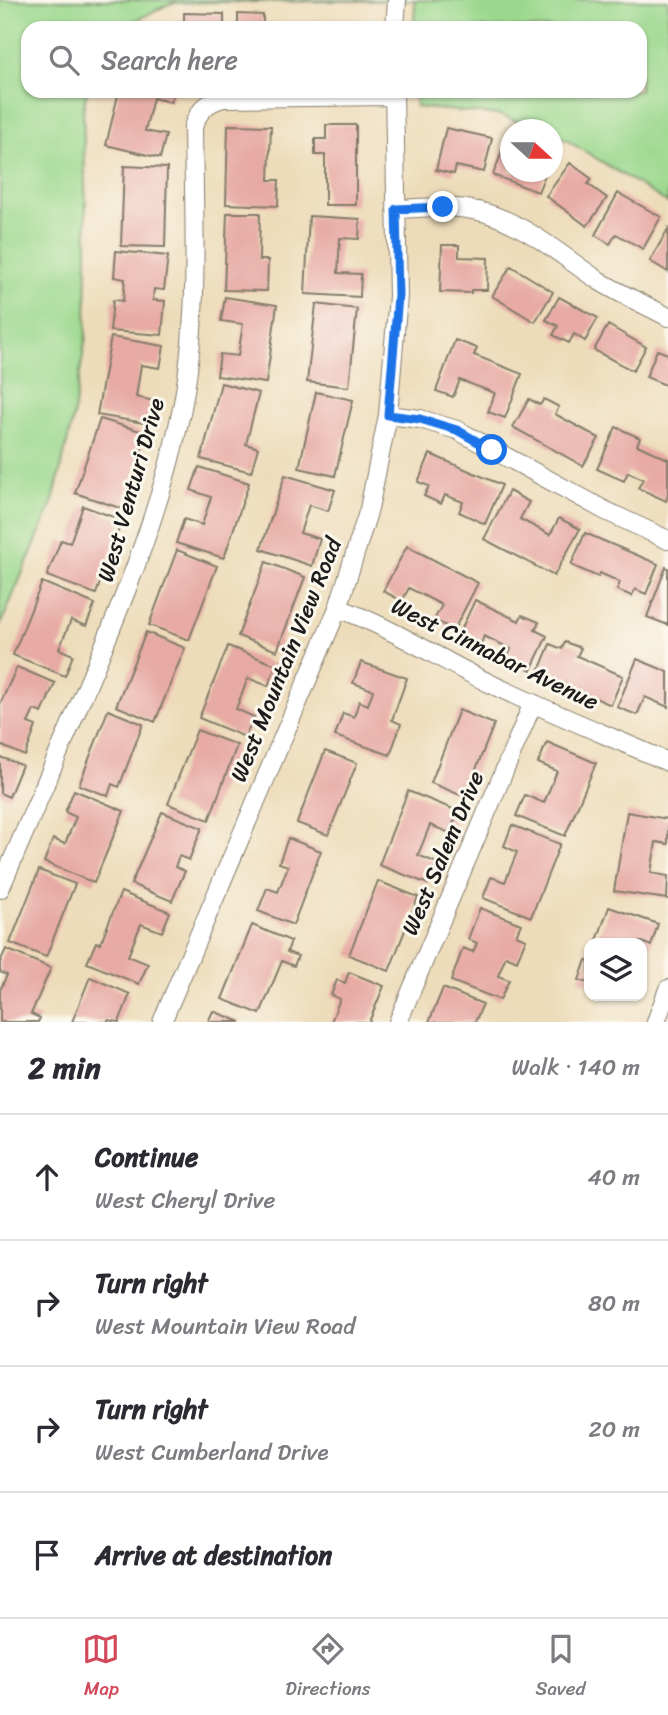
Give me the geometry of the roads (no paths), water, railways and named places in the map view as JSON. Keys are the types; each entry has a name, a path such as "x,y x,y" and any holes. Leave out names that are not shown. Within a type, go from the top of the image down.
{"street":[{"path":"396,21 397,0"},
{"name":"West Venturi Drive","path":"0,889 126,594 169,465 181,412 195,300 193,127 197,115 206,105 224,98"},
{"name":"West Mountain View Road","path":"162,1022 338,608 369,509 388,415 398,296 394,98"},
{"path":"396,209 464,208 507,220 604,284 668,317"},
{"path":"388,415 420,419 457,430 606,511 668,540"},
{"name":"West Cinnabar Avenue","path":"338,608 368,618 489,683 668,762"},
{"name":"West Salem Drive","path":"398,1022 533,703"},
{"path":"656,1022 668,989"}]}
